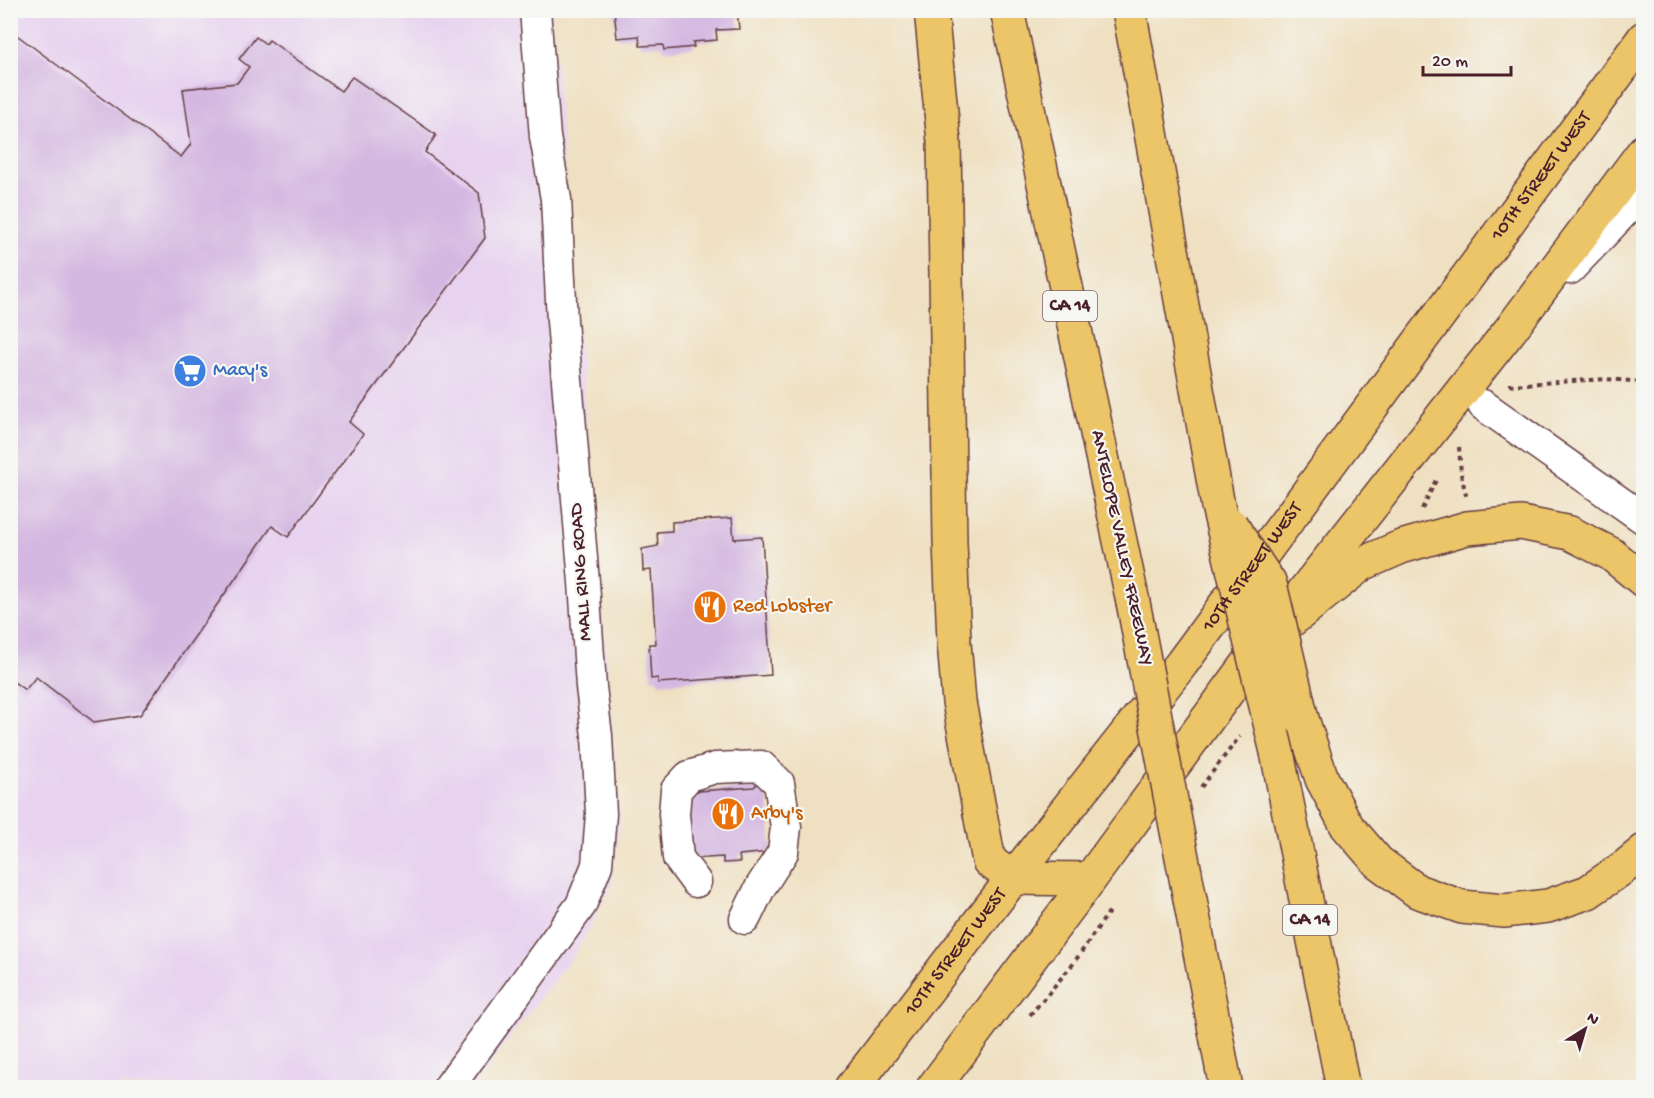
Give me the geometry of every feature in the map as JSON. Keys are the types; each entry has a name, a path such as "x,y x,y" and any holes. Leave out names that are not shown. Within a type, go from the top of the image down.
{"main road":[{"path":"931,10 944,142 950,542 959,702 989,861 1013,878 1090,879"},
{"name":"ANTELOPE VALLEY FREEWAY","path":"1008,10 1133,602 1226,1088"},
{"name":"CA 14","path":"1129,10 1218,506 1277,752 1343,1088"},
{"name":"10TH STREET WEST","path":"852,1088 1182,663 1644,38"},
{"path":"933,1088 1264,642 1511,329 1644,151"},
{"path":"1218,506 1270,584 1302,719 1322,779 1347,826 1378,862 1417,891 1462,907 1504,911 1548,906 1588,892 1644,851"},
{"path":"1264,642 1362,564 1401,547 1467,528 1521,524 1570,533 1611,554 1644,581"}],"lane":[{"name":"MALL RING ROAD","path":"447,1088 581,905 597,865 601,814 597,736 564,352 556,199 545,137 535,10"},
{"path":"1511,329 1644,191"},
{"path":"1491,395 1644,519"},
{"path":"696,882 678,858 676,790 689,776 715,768 761,766 779,783 786,827 783,852 761,886 746,919"}],"path":[{"path":"1491,395 1551,384 1606,379 1644,382"},
{"path":"1452,454 1459,444"},
{"path":"1418,518 1438,474"},
{"path":"1175,820 1266,706"},
{"path":"1029,1017 1073,964 1113,904"}],"shaded area":[{"path":"10,11 551,11 620,821 611,887 578,949 472,1087 11,1087"}],"building":[{"path":"614,10 737,10 739,29 716,30 717,40 693,42 694,47 664,50 663,45 640,46 639,36 617,38"},
{"path":"10,30 181,157 191,144 183,89 237,83 249,67 239,59 256,37 266,44 269,40 341,91 352,77 436,135 425,152 479,193 485,238 349,422 363,434 288,537 272,526 140,715 94,722 36,677 25,690 10,679"},
{"name":"Red Lobster","path":"732,518 734,539 762,537 771,675 658,683 658,678 651,679 649,644 656,644 651,570 643,571 642,549 658,546 657,532 672,531 672,522"},
{"name":"Arby's","path":"758,782 772,793 768,798 772,852 739,855 740,862 723,863 723,857 690,859 685,792 754,787"}],"place":[{"name":"Macy's","path":"190,371"},
{"name":"Red Lobster","path":"710,607"},
{"name":"Arby's","path":"728,814"}]}
